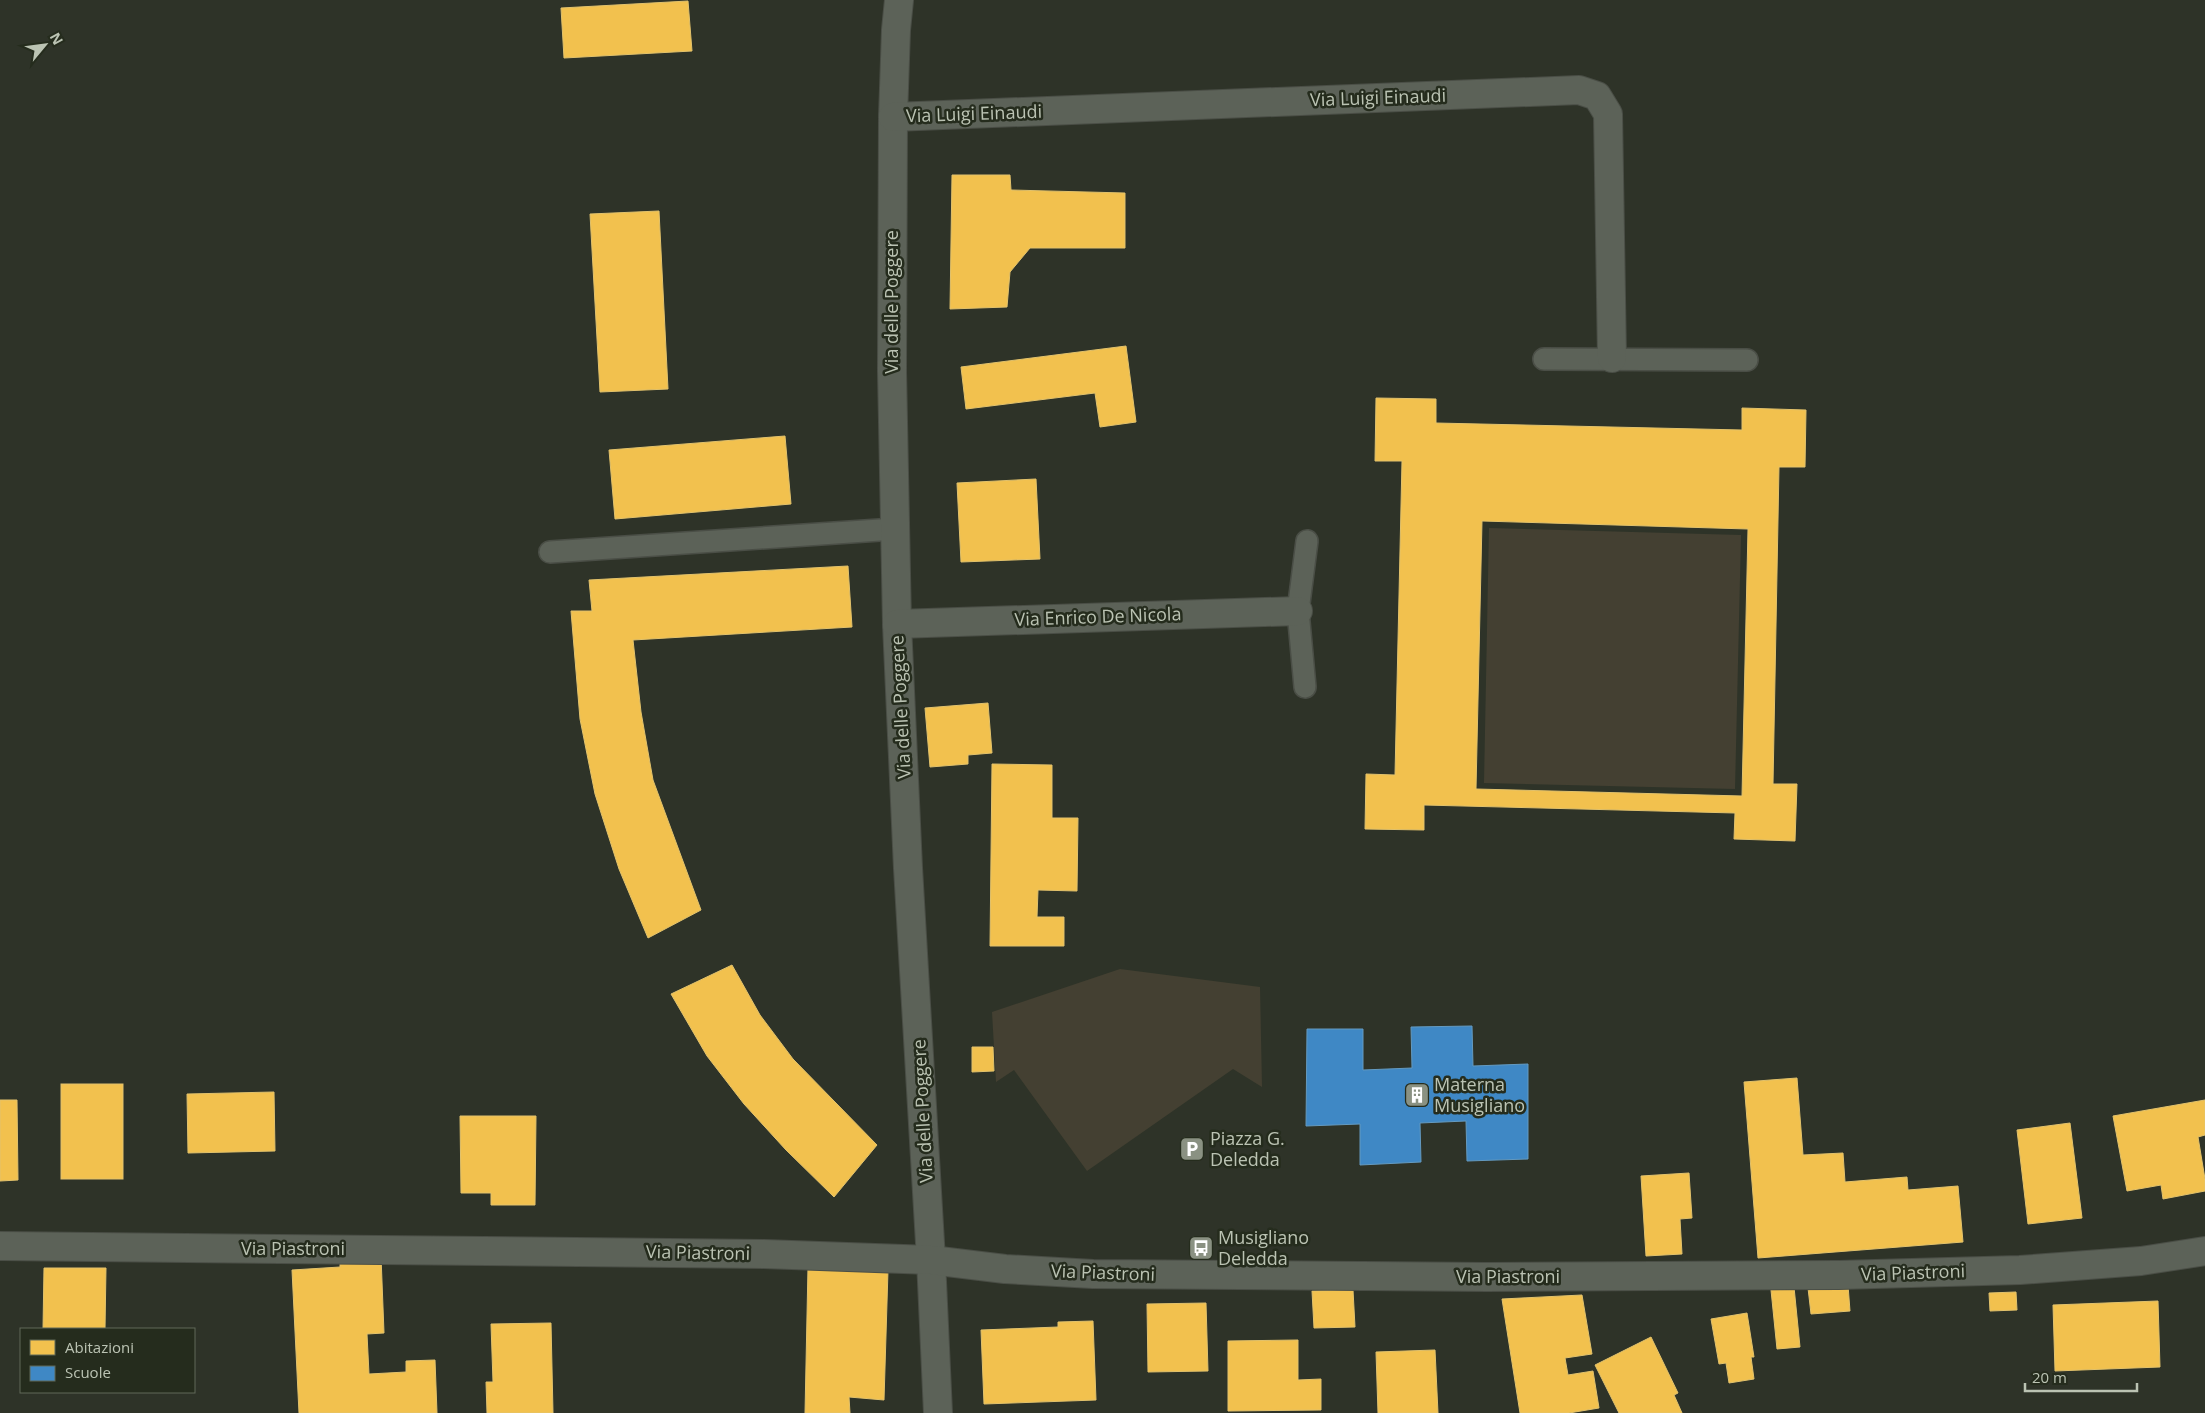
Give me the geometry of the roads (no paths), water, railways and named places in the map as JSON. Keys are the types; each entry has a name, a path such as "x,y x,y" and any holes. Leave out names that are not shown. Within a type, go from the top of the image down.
{"street":[{"name":"Via delle Poggere","path":"899,0 893,117 892,372 897,624 908,868 938,1413"},
{"name":"Via Luigi Einaudi","path":"893,117 1579,90 1597,96 1608,114 1612,358"},
{"name":"Via Enrico De Nicola","path":"897,624 1298,611"},
{"name":"Via Piastroni","path":"0,1246 747,1253 931,1260 1005,1269 1093,1274 1468,1277 1840,1275 2020,1270 2141,1261 2205,1251"}],"lane":[{"path":"1544,359 1747,360"},
{"path":"550,552 895,529"},
{"path":"1305,687 1298,611 1307,541"}],"place":[{"name":"Materna Musigliano","path":"1417,1095"},
{"name":"Piazza G. Deledda","path":"1192,1149"},
{"name":"Musigliano Deledda","path":"1201,1248"}]}
